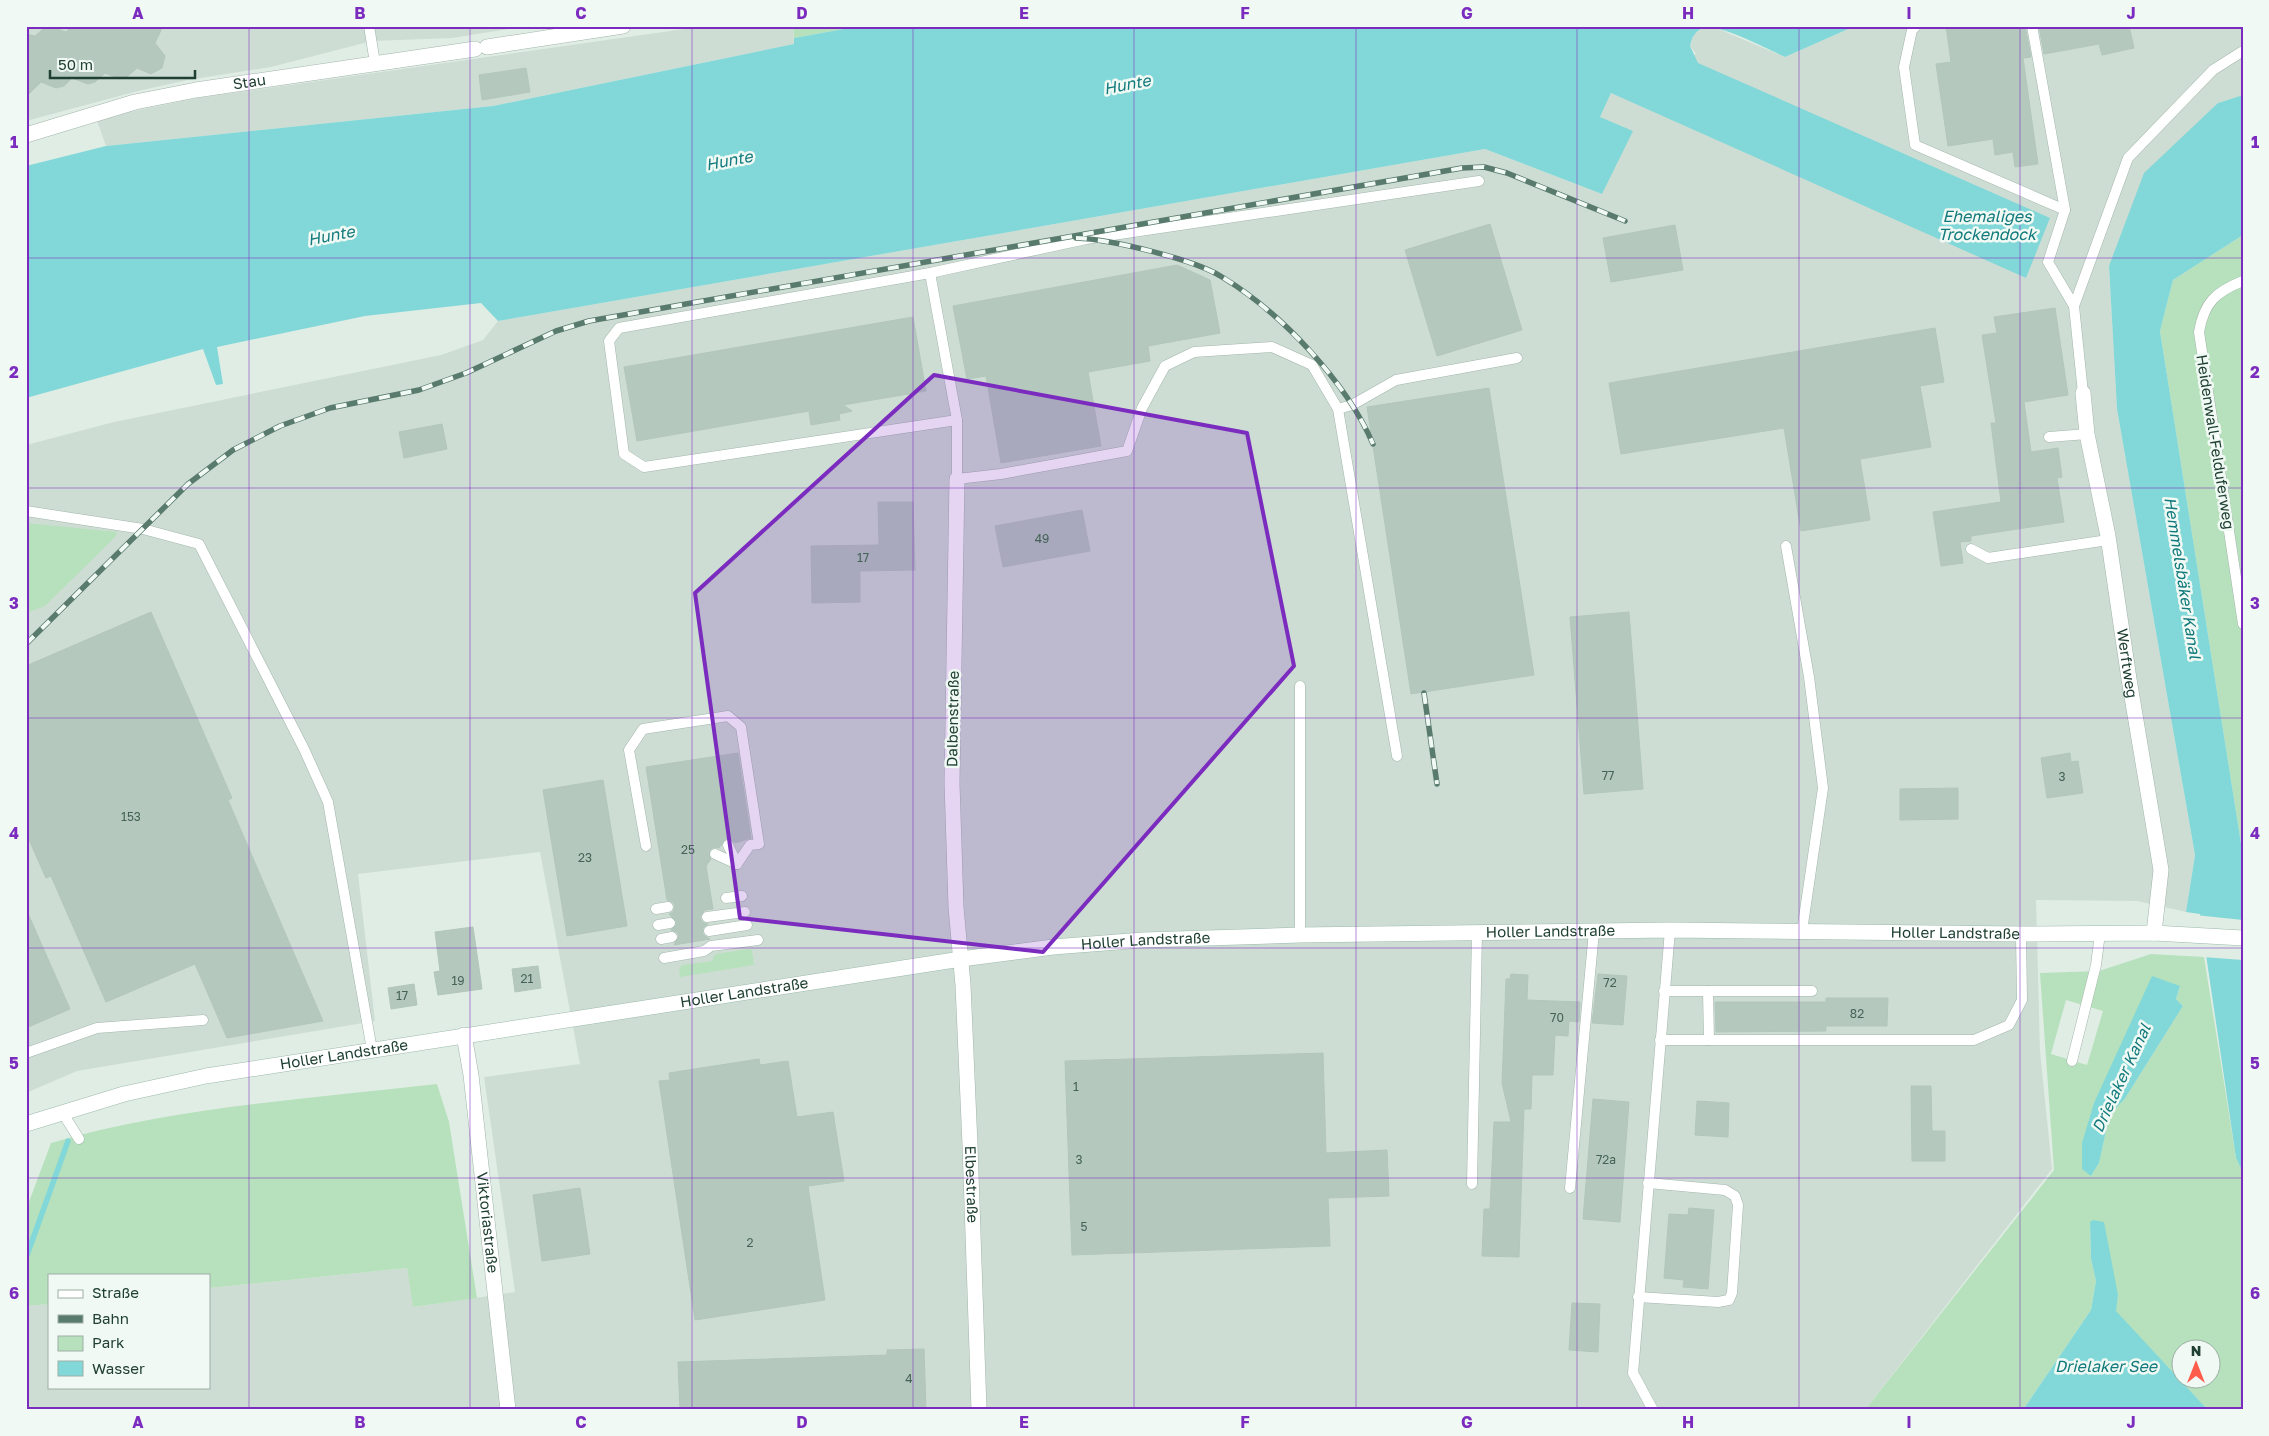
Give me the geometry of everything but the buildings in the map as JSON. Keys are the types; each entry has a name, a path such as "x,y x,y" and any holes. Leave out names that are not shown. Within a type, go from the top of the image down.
{"street":[{"name":"Stau","path":"26,135 135,102 196,90 623,26"},
{"name":"Werftweg","path":"2082,393 2087,434 2108,540 2161,870 2154,933"},
{"name":"Dalbenstraße","path":"957,479 952,783 956,907 961,959"},
{"name":"Holler Landstraße","path":"26,1124 124,1094 206,1076 464,1034 961,959 1053,947 1143,940 1300,935 1670,930 2021,934 2154,933 2243,938"},
{"name":"Elbestraße","path":"961,959 979,1410"},
{"name":"Viktoriastraße","path":"464,1034 471,1075 508,1410"}],"lane":[{"path":"369,26 375,64"},
{"path":"1916,26 1912,30 1904,67 1915,145 2064,210"},
{"path":"2032,26 2064,210 2048,262 2074,306"},
{"path":"2082,393 2074,306 2128,158 2213,70 2243,51"},
{"path":"956,420 644,467 624,454 609,341 619,328 930,273 1086,239 1480,181"},
{"path":"930,273 956,420 957,479 1001,474 1127,451 1142,408 1165,366 1194,352 1272,347 1312,365 1338,409 1397,756"},
{"name":"Heidenwall-Felduferweg","path":"2243,281 2231,285 2212,298 2202,314 2199,332 2243,624"},
{"path":"1338,409 1352,405 1396,380 1517,358"},
{"path":"2049,437 2087,434"},
{"path":"26,511 143,529 199,544 304,749 328,802 372,1050"},
{"path":"1971,549 1988,558 2108,540"},
{"path":"1786,546 1809,677 1823,788 1802,931"},
{"path":"1300,686 1300,935"},
{"path":"646,846 629,750 643,729 728,716 741,727 759,844 750,844 738,864"},
{"path":"738,864 743,842"},
{"path":"728,844 738,864"},
{"path":"715,854 738,864"},
{"path":"726,898 742,896"},
{"path":"656,909 668,907"},
{"path":"707,917 745,912"},
{"path":"658,925 670,923"},
{"path":"709,931 747,925"},
{"path":"1653,1410 1633,1373 1670,930"},
{"path":"1570,1188 1594,931"},
{"path":"1472,1184 1477,933"},
{"path":"2072,1061 2096,965 2100,933"},
{"path":"1660,1040 1974,1040 2009,1025 2022,1000 2021,934"},
{"path":"661,939 672,937"},
{"path":"664,958 704,952 711,946 758,940"},
{"path":"1664,991 1812,991"},
{"path":"1708,991 1709,1040"},
{"path":"26,1053 97,1028 203,1020"},
{"path":"62,1112 79,1139"},
{"path":"1638,1297 1718,1302 1729,1300 1732,1294 1738,1205 1735,1196 1725,1190 1648,1183"}],"highlighted area":[{"path":"934,375 1247,433 1294,666 1043,952 740,918 695,593"}],"shaded area":[{"path":"26,26 527,26 452,38 372,41 271,67 188,80 138,91 26,121"},
{"path":"705,26 793,26 794,44 493,106 106,146 97,121 119,114 197,98"},
{"path":"1855,26 2243,26 2243,95 2218,103 2109,266 2117,409 2195,855 2186,912 2137,901 2036,900 2040,1051 2052,1169 1865,1410 26,1410 26,1306 48,1304 48,1388 210,1388 210,1288 407,1268 414,1307 515,1292 484,1077 580,1064 540,852 358,874 375,1021 77,1071 26,1093 26,445 114,422 441,355 483,340 498,321 1485,149 1602,194 1600,117 1611,93 1696,54 1690,46 1694,34 1703,28 1716,28 1785,57"}],"green space":[{"path":"793,26 860,26 794,38"},
{"path":"2243,235 2243,856 2160,331 2173,280"},
{"path":"26,523 117,532 116,536 45,606 26,613"},
{"path":"752,950 754,965 680,977 679,969 682,965 713,961 713,957 716,954"},
{"path":"2151,954 2204,957 2236,1158 2243,1173 2243,1410 2208,1410 2187,1388 2222,1388 2222,1338 2172,1338 2172,1372 2115,1311 2118,1295 2090,1222 2091,1259 2096,1281 2091,1310 2023,1410 1865,1410 2054,1170 2040,973 2099,971","holes":["2180,987 2176,999 2183,1006 2124,1100 2110,1112 2099,1163 2091,1176 2094,1103","2066,1000 2103,1011 2087,1065 2051,1054"]},
{"path":"437,1084 449,1122 477,1298 413,1307 407,1268 210,1288 210,1274 48,1274 48,1304 26,1306 26,1210 51,1143 98,1131 194,1112"}],"water":[{"path":"860,26 1855,26 1785,57 1732,33 1712,28 1704,28 1698,31 1690,46 1698,63 2050,218 2026,278 1611,93 1600,117 1633,131 1602,194 1485,149 498,321 481,303 365,316 217,347 223,384 216,385 203,349 26,398 26,166 106,146 493,106 794,44 794,38"},
{"name":"Hemmelsbäker Kanal","path":"2243,95 2243,235 2173,280 2160,331 2243,856 2243,1173 2236,1158 2200,914 2186,912 2195,855 2117,409 2109,266 2144,173 2218,103"},
{"name":"Drielaker Kanal","path":"2152,976 2180,986 2176,999 2183,1006 2124,1100 2110,1113 2099,1163 2091,1176 2082,1169 2082,1143 2094,1103"},
{"name":"Drielaker See","path":"2093,1220 2104,1222 2118,1295 2116,1311 2172,1371 2172,1388 2188,1388 2208,1410 2023,1410 2091,1310 2096,1281 2091,1259 2090,1222"}],"pier":[{"path":"2195,915 2243,920 2243,960 2202,957"}],"waterway":[{"path":"26,1258 68,1141"}],"railway":[{"path":"26,644 188,484 233,450 280,426 330,408 419,390 466,373 556,331 589,321 1462,168 1484,167 1507,173 1625,221"},
{"path":"1076,238 1129,246 1192,263 1222,277 1244,292 1288,329 1329,373 1361,420 1373,444"},
{"path":"1424,693 1437,784"}],"water label":[{"name":"Hunte","path":"1127,84"},
{"name":"Hunte","path":"729,160"},
{"name":"Ehemaliges Trockendock","path":"1987,225"},
{"name":"Hunte","path":"331,235"}]}
